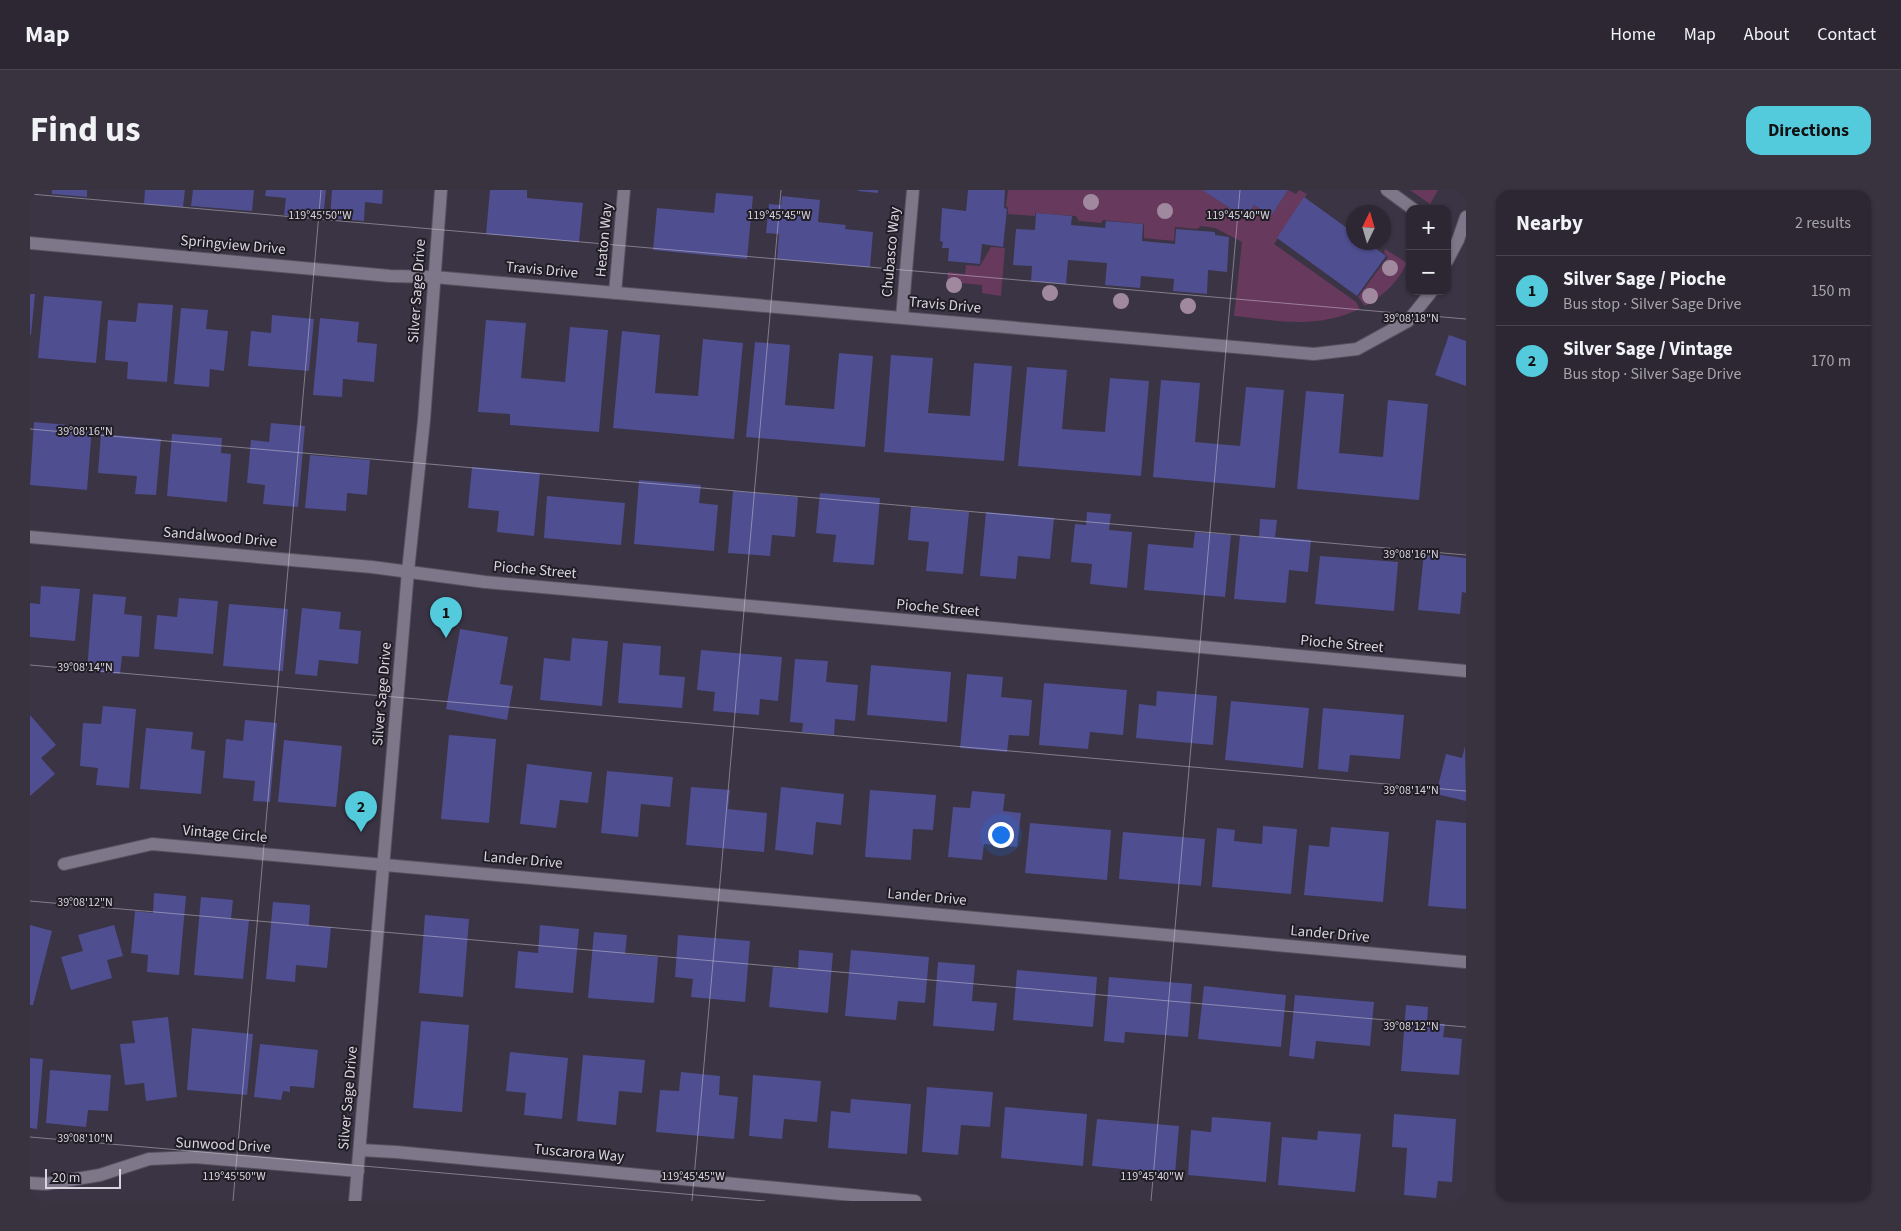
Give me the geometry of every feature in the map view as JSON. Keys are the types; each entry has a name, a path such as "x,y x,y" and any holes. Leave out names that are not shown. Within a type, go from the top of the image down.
{"street":[{"name":"Silver Sage Drive","path":"355,1201 385,864 408,570 424,420 441,190"},
{"name":"Heaton Way","path":"615,293 624,190"},
{"name":"Chubasco Way","path":"902,317 913,190"},
{"path":"1386,190 1407,205"},
{"path":"1449,250 1452,237 1466,217"},
{"name":"Springview Drive","path":"30,243 390,276 434,276"},
{"name":"Travis Drive","path":"434,276 1314,354 1357,349 1408,321 1429,295"},
{"name":"Sandalwood Drive","path":"30,537 408,570"},
{"name":"Pioche Street","path":"408,570 495,583 1466,671"},
{"name":"Vintage Circle","path":"64,864 152,844 385,864"},
{"name":"Lander Drive","path":"385,864 1466,962"},
{"name":"Tuscarora Way","path":"360,1150 914,1201"},
{"name":"Sunwood Drive","path":"30,1183 46,1184 100,1175 149,1160 195,1157 358,1171"}],"shaded area":[{"path":"1008,190 1202,190 1245,218 1254,205 1271,216 1288,190 1296,194 1299,190 1307,194 1274,244 1356,302 1360,309 1328,319 1298,322 1234,316 1242,242 1215,228 1201,226 1197,229 1175,227 1174,241 1144,238 1144,224 1103,220 1101,223 1079,221 1076,216 1035,213 1035,216 1008,214 1006,206"},
{"path":"1410,190 1438,190 1430,204"},
{"path":"991,247 1005,248 1001,296 982,293 982,285 947,282 948,272 965,274 966,265 980,266"},
{"path":"1387,250 1406,262 1406,265 1399,277 1389,288 1365,306 1358,297 1388,257 1384,253"}],"building":[{"path":"52,190 87,190 87,197 52,194"},
{"path":"145,190 185,190 183,207 144,204"},
{"path":"193,190 254,190 252,211 191,206"},
{"path":"266,190 326,190 323,219 284,215 286,198 265,196"},
{"path":"332,190 383,190 382,204 365,202 364,221 330,218"},
{"path":"490,190 527,190 527,198 583,203 579,242 486,234"},
{"path":"878,190 878,193 858,191"},
{"path":"968,190 1005,190 1004,208 1007,209 1003,247 982,244 980,264 948,261 949,248 942,248 943,242 940,241 942,208 966,211"},
{"path":"1202,190 1288,190 1271,216 1254,205 1245,218"},
{"path":"716,193 753,196 747,259 653,250 657,208 714,213"},
{"path":"782,196 820,200 818,222 846,225 845,229 873,232 870,267 777,259 779,234 766,233 769,204 781,205"},
{"path":"1304,197 1346,227 1346,250 1378,250 1386,256 1357,296 1277,238"},
{"path":"1036,213 1072,216 1071,225 1105,228 1106,221 1143,224 1142,241 1175,244 1176,229 1215,232 1215,235 1229,237 1227,272 1208,270 1207,294 1173,291 1174,279 1141,276 1140,288 1105,285 1107,263 1068,260 1066,284 1031,281 1032,266 1013,265 1016,229 1035,230"},
{"path":"30,294 35,294 31,335 30,335"},
{"path":"44,296 102,301 96,363 38,358"},
{"path":"138,303 173,305 167,382 127,379 128,362 105,360 108,320 136,322"},
{"path":"181,308 208,310 206,329 228,331 224,371 210,369 209,387 174,384"},
{"path":"272,315 314,319 309,371 248,366 251,331 271,333"},
{"path":"320,318 359,322 357,342 377,344 374,382 343,379 342,397 313,395"},
{"path":"486,320 526,323 521,378 565,382 570,327 608,330 599,432 510,425 510,414 478,412"},
{"path":"622,331 660,335 655,393 698,396 703,339 743,343 734,439 613,428"},
{"path":"1449,335 1466,341 1466,386 1435,375"},
{"path":"755,342 790,345 785,405 834,409 839,353 873,356 865,447 746,437"},
{"path":"891,355 933,358 928,413 970,416 974,363 1012,366 1004,461 884,452"},
{"path":"1027,367 1067,370 1062,429 1105,432 1110,378 1149,381 1141,476 1018,466"},
{"path":"1161,380 1200,383 1195,442 1240,446 1246,387 1284,390 1275,488 1153,477"},
{"path":"1306,391 1344,394 1339,453 1383,457 1388,400 1428,404 1419,500 1297,489"},
{"path":"34,422 92,427 87,490 30,485"},
{"path":"271,423 305,426 298,507 263,504 265,485 247,483 251,440 269,442"},
{"path":"101,434 161,439 156,495 135,494 137,476 98,473"},
{"path":"172,434 222,438 221,453 231,454 227,502 167,496"},
{"path":"310,455 370,460 367,495 347,493 346,511 305,508"},
{"path":"472,467 540,473 534,536 497,532 499,511 468,508"},
{"path":"639,480 701,485 699,503 718,505 714,551 634,544"},
{"path":"733,491 798,497 795,537 772,535 770,556 728,553"},
{"path":"820,493 880,498 874,565 833,562 836,535 816,533"},
{"path":"547,496 625,503 621,545 544,538"},
{"path":"911,507 969,512 963,574 926,571 929,542 908,540"},
{"path":"986,512 1054,518 1050,559 1018,556 1016,579 980,576"},
{"path":"1087,512 1111,514 1109,530 1132,532 1127,588 1090,584 1092,564 1071,562 1075,524 1086,525"},
{"path":"1260,519 1277,520 1275,537 1311,540 1308,572 1289,570 1286,603 1234,599 1240,535 1259,537"},
{"path":"1195,532 1231,535 1225,597 1144,590 1148,544 1193,548"},
{"path":"1424,553 1466,558 1466,593 1462,592 1460,614 1418,610"},
{"path":"1320,556 1398,562 1394,611 1315,604"},
{"path":"41,586 80,589 75,641 30,637 30,603 40,604"},
{"path":"93,594 126,597 124,614 142,616 139,657 122,656 120,674 87,671"},
{"path":"179,598 218,601 213,654 154,649 157,615 177,617"},
{"path":"229,604 288,609 283,671 223,666"},
{"path":"302,608 341,612 339,629 361,631 358,664 319,660 317,676 295,674"},
{"path":"460,629 508,637 500,684 513,686 507,720 446,709"},
{"path":"572,638 608,641 602,706 540,700 544,658 570,661"},
{"path":"623,643 661,646 659,675 685,677 682,708 618,703"},
{"path":"701,650 782,657 778,701 760,699 759,715 713,711 715,692 697,690"},
{"path":"795,659 828,661 826,682 858,685 855,721 835,719 834,735 802,732 803,723 790,722"},
{"path":"871,665 951,672 947,722 867,715"},
{"path":"967,674 1003,677 1001,697 1032,700 1029,736 1009,735 1007,752 960,748"},
{"path":"1044,683 1127,690 1123,735 1090,732 1088,749 1039,745"},
{"path":"1157,691 1217,696 1213,745 1136,738 1139,704 1156,706"},
{"path":"1231,701 1309,708 1303,768 1225,760"},
{"path":"103,706 136,709 129,788 96,785 98,768 80,766 83,723 101,724"},
{"path":"1323,708 1404,715 1400,759 1350,755 1348,772 1318,769"},
{"path":"30,715 56,745 41,758 55,774 30,796"},
{"path":"245,720 277,723 270,802 253,801 255,781 223,778 226,739 243,741"},
{"path":"146,728 193,732 191,749 205,751 201,794 140,789"},
{"path":"449,735 496,739 489,823 441,819"},
{"path":"284,740 342,746 336,807 278,802"},
{"path":"1465,746 1466,801 1436,794 1446,754 1462,758"},
{"path":"527,764 592,772 588,803 560,800 556,828 520,824"},
{"path":"607,771 673,777 670,807 641,804 638,837 601,833"},
{"path":"691,787 730,790 728,809 767,813 764,852 686,845"},
{"path":"781,787 844,794 841,825 816,822 813,855 775,850"},
{"path":"870,790 936,795 933,830 913,829 911,860 865,857"},
{"path":"972,791 1005,794 1003,811 1021,813 1017,847 984,844 982,860 948,857 953,807 970,808"},
{"path":"1436,820 1466,823 1466,909 1428,906"},
{"path":"1030,823 1111,830 1107,880 1025,873"},
{"path":"1263,826 1297,829 1291,894 1212,887 1217,828 1235,830 1234,841 1262,844"},
{"path":"1331,827 1389,832 1383,902 1304,895 1309,845 1329,847"},
{"path":"1123,832 1205,839 1201,886 1119,879"},
{"path":"154,893 186,896 179,975 147,972 148,955 131,953 135,911 153,913"},
{"path":"201,897 233,900 231,919 249,920 243,979 194,975"},
{"path":"273,902 310,905 309,926 331,927 327,968 296,965 295,982 266,979"},
{"path":"425,915 469,919 463,997 419,993"},
{"path":"30,925 52,931 33,1005 30,1005"},
{"path":"114,925 123,956 107,960 112,978 71,990 61,957 83,951 78,935"},
{"path":"540,925 579,929 573,993 515,988 518,951 538,953"},
{"path":"594,932 627,935 625,954 658,957 654,1003 588,998"},
{"path":"678,935 750,941 745,1002 691,997 693,979 675,977"},
{"path":"799,950 833,953 828,1013 769,1007 773,967 798,969"},
{"path":"851,950 929,957 925,1003 898,1001 896,1020 845,1016"},
{"path":"938,962 975,965 972,1001 997,1003 994,1031 933,1026"},
{"path":"1017,970 1097,977 1093,1027 1013,1020"},
{"path":"1109,977 1192,984 1188,1037 1125,1032 1124,1043 1104,1041"},
{"path":"1204,986 1286,995 1281,1047 1198,1039"},
{"path":"1295,995 1374,1002 1370,1046 1316,1041 1314,1059 1289,1056"},
{"path":"1406,1005 1428,1007 1427,1023 1445,1024 1443,1037 1462,1039 1459,1075 1401,1071"},
{"path":"168,1017 177,1097 146,1101 144,1083 125,1085 120,1044 135,1043 132,1021"},
{"path":"421,1021 469,1025 462,1112 413,1108"},
{"path":"192,1028 253,1034 247,1095 187,1090"},
{"path":"260,1044 318,1050 314,1088 290,1086 290,1092 283,1091 281,1100 254,1097"},
{"path":"510,1052 568,1058 562,1119 524,1115 526,1093 506,1091"},
{"path":"583,1055 645,1060 642,1093 619,1091 616,1125 577,1121"},
{"path":"30,1058 43,1059 37,1129 30,1128"},
{"path":"50,1070 111,1075 108,1111 88,1110 86,1127 46,1123"},
{"path":"681,1072 720,1076 719,1095 738,1097 734,1139 656,1132 660,1090 679,1091"},
{"path":"753,1075 821,1081 817,1122 784,1119 782,1139 749,1136"},
{"path":"927,1087 993,1092 990,1127 961,1125 958,1155 922,1152"},
{"path":"851,1099 911,1104 907,1154 828,1148 831,1111 850,1113"},
{"path":"1005,1107 1087,1114 1083,1166 1001,1158"},
{"path":"1394,1114 1456,1119 1452,1182 1438,1181 1436,1198 1404,1195 1407,1148 1392,1147"},
{"path":"1212,1117 1271,1122 1266,1182 1188,1175 1191,1130 1211,1132"},
{"path":"1097,1119 1179,1126 1175,1174 1092,1166"},
{"path":"1318,1131 1361,1134 1355,1192 1278,1185 1282,1137 1317,1140"}],"place":[{"name":"Silver Sage / Pioche","path":"446,638"},
{"name":"Silver Sage / Vintage","path":"361,832"}]}
